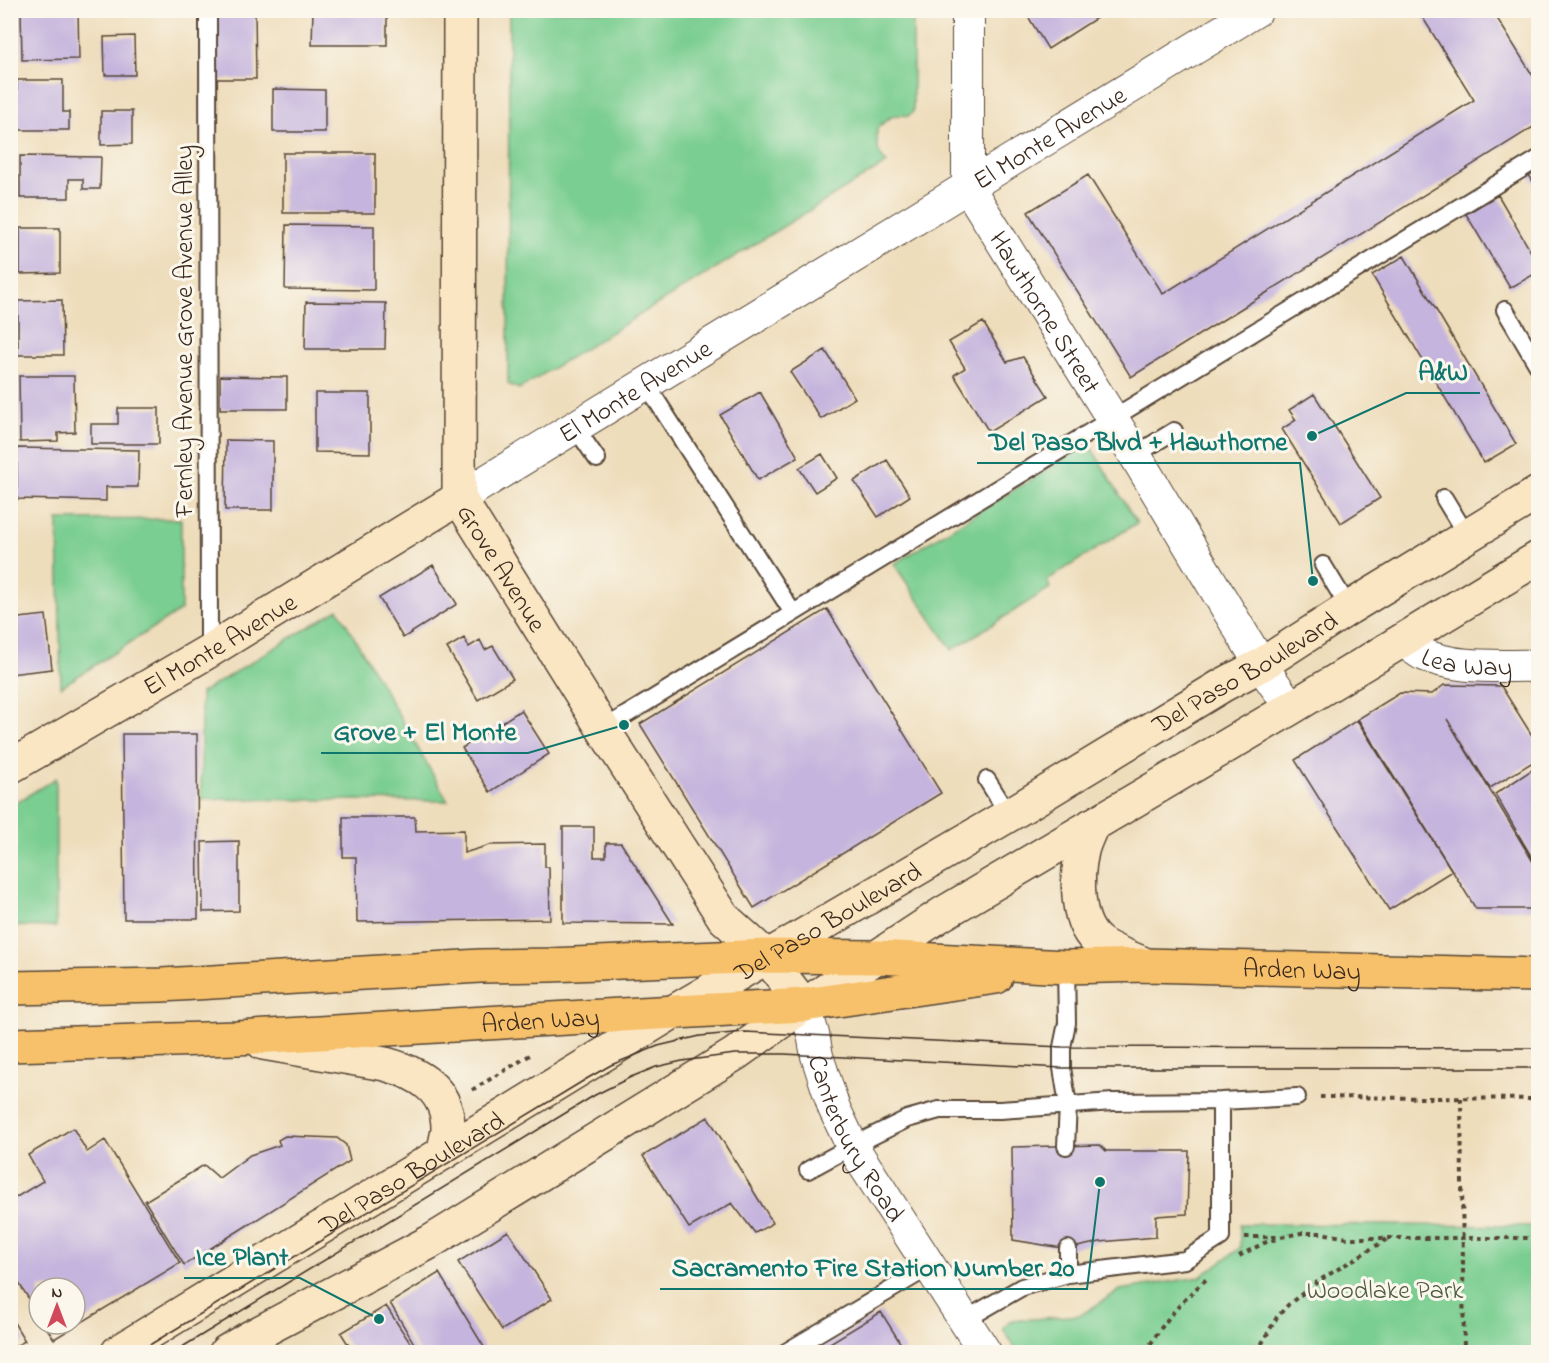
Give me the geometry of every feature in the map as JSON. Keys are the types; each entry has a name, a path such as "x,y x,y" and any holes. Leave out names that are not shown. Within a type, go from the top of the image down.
{"main road":[{"name":"Grove Avenue","path":"460,10 459,498 724,918 766,956 804,1005"},
{"name":"Del Paso Boulevard","path":"118,1353 673,1012 1261,665 1349,608 1539,493"},
{"name":"El Monte Avenue","path":"10,768 209,651 459,498"},
{"name":"Del Paso Boulevard","path":"226,1353 249,1338 430,1242 735,1054 804,1005 942,914 1291,708 1539,558"},
{"path":"1092,825 1082,850 1079,885 1081,911 1086,927 1099,942 1146,965"},
{"name":"Arden Way","path":"10,988 152,986 480,966 766,956 877,957 1066,967 1146,965 1539,975"},
{"name":"Arden Way","path":"26,1045 237,1038 804,1005 1066,967"},
{"path":"10,1031 21,1034 26,1045"},
{"path":"237,1038 385,1064 416,1074 428,1083 443,1104 448,1131 443,1153"}],"street":[{"path":"968,10 968,187"},
{"name":"El Monte Avenue","path":"459,498 1257,10"},
{"name":"Hawthorne Street","path":"968,187 1135,455 1261,665 1291,708"},
{"name":"Lea Way","path":"1403,640 1420,653 1452,663 1539,666"},
{"name":"Canterbury Road","path":"804,1005 834,1108 852,1146 985,1353"}],"lane":[{"name":"Fernley Avenue Grove Avenue Alley","path":"208,10 209,651"},
{"path":"603,729 1539,159"},
{"path":"1505,310 1539,366"},
{"path":"646,384 793,613"},
{"path":"575,427 597,459"},
{"path":"1135,455 1174,431"},
{"path":"1444,498 1467,536"},
{"path":"1323,565 1349,608"},
{"path":"987,780 1009,815"},
{"path":"1066,967 1067,1023 1062,1047 1062,1068 1068,1105 1066,1146"},
{"path":"808,1170 907,1119 939,1110 1000,1110 1113,1102 1221,1101 1297,1097"},
{"path":"963,1321 1022,1287 1068,1274 1185,1260 1221,1236 1221,1101"},
{"path":"1068,1249 1068,1274"},
{"path":"786,1353 929,1267"}],"path":[{"path":"472,1090 537,1051"},
{"path":"1297,1097 1539,1099"},
{"path":"1461,1098 1464,1353"},
{"path":"1233,1260 1264,1243 1300,1233 1322,1233 1347,1238 1539,1238"},
{"path":"1221,1236 1281,1237"},
{"path":"1257,1353 1277,1317 1288,1304 1320,1280 1389,1238"},
{"path":"1146,1353 1166,1320 1210,1276"}],"green space":[{"path":"509,11 913,11 913,112 908,116 891,117 877,129 879,152 887,163 519,389 508,384"},
{"path":"1089,444 1137,523 1047,580 1050,588 952,650 894,564"},
{"path":"181,519 181,610 61,687 58,520"},
{"path":"338,609 448,801 201,799 201,693"},
{"path":"56,778 56,927 11,926 11,806"},
{"name":"Woodlake Park","path":"1240,1224 1538,1226 1538,1352 1017,1352 1003,1328 1010,1321 1081,1315 1120,1290 1200,1277 1240,1248"}],"building":[{"path":"21,10 78,10 79,59 22,60"},
{"path":"216,10 255,10 256,79 217,79"},
{"path":"313,10 387,10 387,45 312,45"},
{"path":"1024,10 1109,10 1048,49"},
{"path":"1418,10 1492,10 1538,84 1538,124 1131,377 1028,212 1088,175 1163,294 1474,100"},
{"path":"134,36 135,75 105,75 104,37"},
{"path":"17,80 63,80 63,112 69,112 69,130 17,130"},
{"path":"273,89 325,90 325,132 273,132"},
{"path":"101,111 132,111 132,144 101,145"},
{"path":"283,153 375,153 375,213 283,213"},
{"path":"20,156 101,157 100,189 83,189 83,179 69,179 69,198 20,198"},
{"path":"1538,169 1538,190 1529,175"},
{"path":"1498,195 1538,264 1538,272 1510,288 1466,214"},
{"path":"286,225 374,226 374,290 285,289"},
{"path":"20,228 60,228 60,273 20,274"},
{"path":"1404,256 1516,444 1484,463 1372,275"},
{"path":"62,300 63,355 18,355 18,301"},
{"path":"306,302 386,303 385,349 305,349"},
{"path":"983,322 1007,362 1023,357 1048,396 989,432 954,375 965,368 949,342"},
{"path":"825,350 855,398 821,419 790,372"},
{"path":"19,376 74,376 75,432 58,433 58,441 20,442"},
{"path":"220,376 287,377 287,409 220,409"},
{"path":"760,392 798,457 758,480 720,415"},
{"path":"315,393 370,393 370,453 315,452"},
{"path":"1314,394 1380,498 1341,523 1282,429 1296,420 1289,410"},
{"path":"118,408 159,408 159,444 91,444 91,424 118,424"},
{"path":"226,440 273,441 273,510 225,510"},
{"path":"17,448 139,450 138,487 106,487 106,501 17,499"},
{"path":"822,454 837,478 815,492 799,468"},
{"path":"887,460 910,496 878,517 854,481"},
{"path":"433,565 457,604 403,638 379,598"},
{"path":"827,609 941,793 754,908 640,724"},
{"path":"46,615 52,669 10,674 10,619"},
{"path":"464,638 469,647 480,640 485,650 493,646 513,679 478,700 447,648"},
{"path":"1444,685 1501,686 1538,745 1538,759 1490,788 1447,719 1538,870 1538,909 1476,909 1358,719 1400,693 1432,694"},
{"path":"521,710 549,754 490,792 462,748"},
{"path":"1357,720 1452,871 1389,910 1295,760"},
{"path":"122,734 197,734 198,919 124,919"},
{"path":"1538,766 1538,868 1495,794"},
{"path":"343,817 415,817 416,831 464,830 464,853 490,845 545,844 545,867 549,867 550,919 357,922 356,857 343,857"},
{"path":"563,827 594,827 594,857 606,857 606,843 621,843 673,924 563,923"},
{"path":"239,841 239,911 203,912 202,842"},
{"path":"708,1117 773,1223 755,1233 732,1203 689,1228 643,1156"},
{"path":"73,1128 87,1152 105,1140 180,1263 87,1319 87,1276 27,1276 27,1296 10,1269 10,1201 43,1181 28,1155"},
{"path":"285,1136 337,1138 346,1145 350,1161 184,1265 145,1201 204,1165 219,1178 250,1155 280,1145 278,1140"},
{"path":"1100,1145 1106,1151 1189,1151 1187,1214 1156,1216 1156,1237 1100,1242 1068,1249 1013,1240 1012,1147"},
{"path":"508,1231 552,1299 502,1330 458,1262"},
{"path":"439,1273 487,1352 419,1352 390,1303"},
{"path":"386,1306 416,1352 353,1352 341,1333"},
{"path":"881,1312 906,1352 815,1352"},
{"path":"10,1316 25,1341 10,1349"}],"tram line":[{"path":"138,1352 611,1065 658,1046 700,1036 745,1032 1062,1047 1538,1048"},
{"path":"174,1352 595,1095 656,1067 682,1061 735,1054 784,1054 1062,1068 1538,1068"}],"place":[{"name":"A&W","path":"1312,436"},
{"name":"Del Paso Blvd + Hawthorne","path":"1313,581"},
{"name":"Grove + El Monte","path":"624,725"},
{"name":"Sacramento Fire Station Number 20","path":"1100,1182"},
{"name":"Ice Plant","path":"379,1319"}]}
